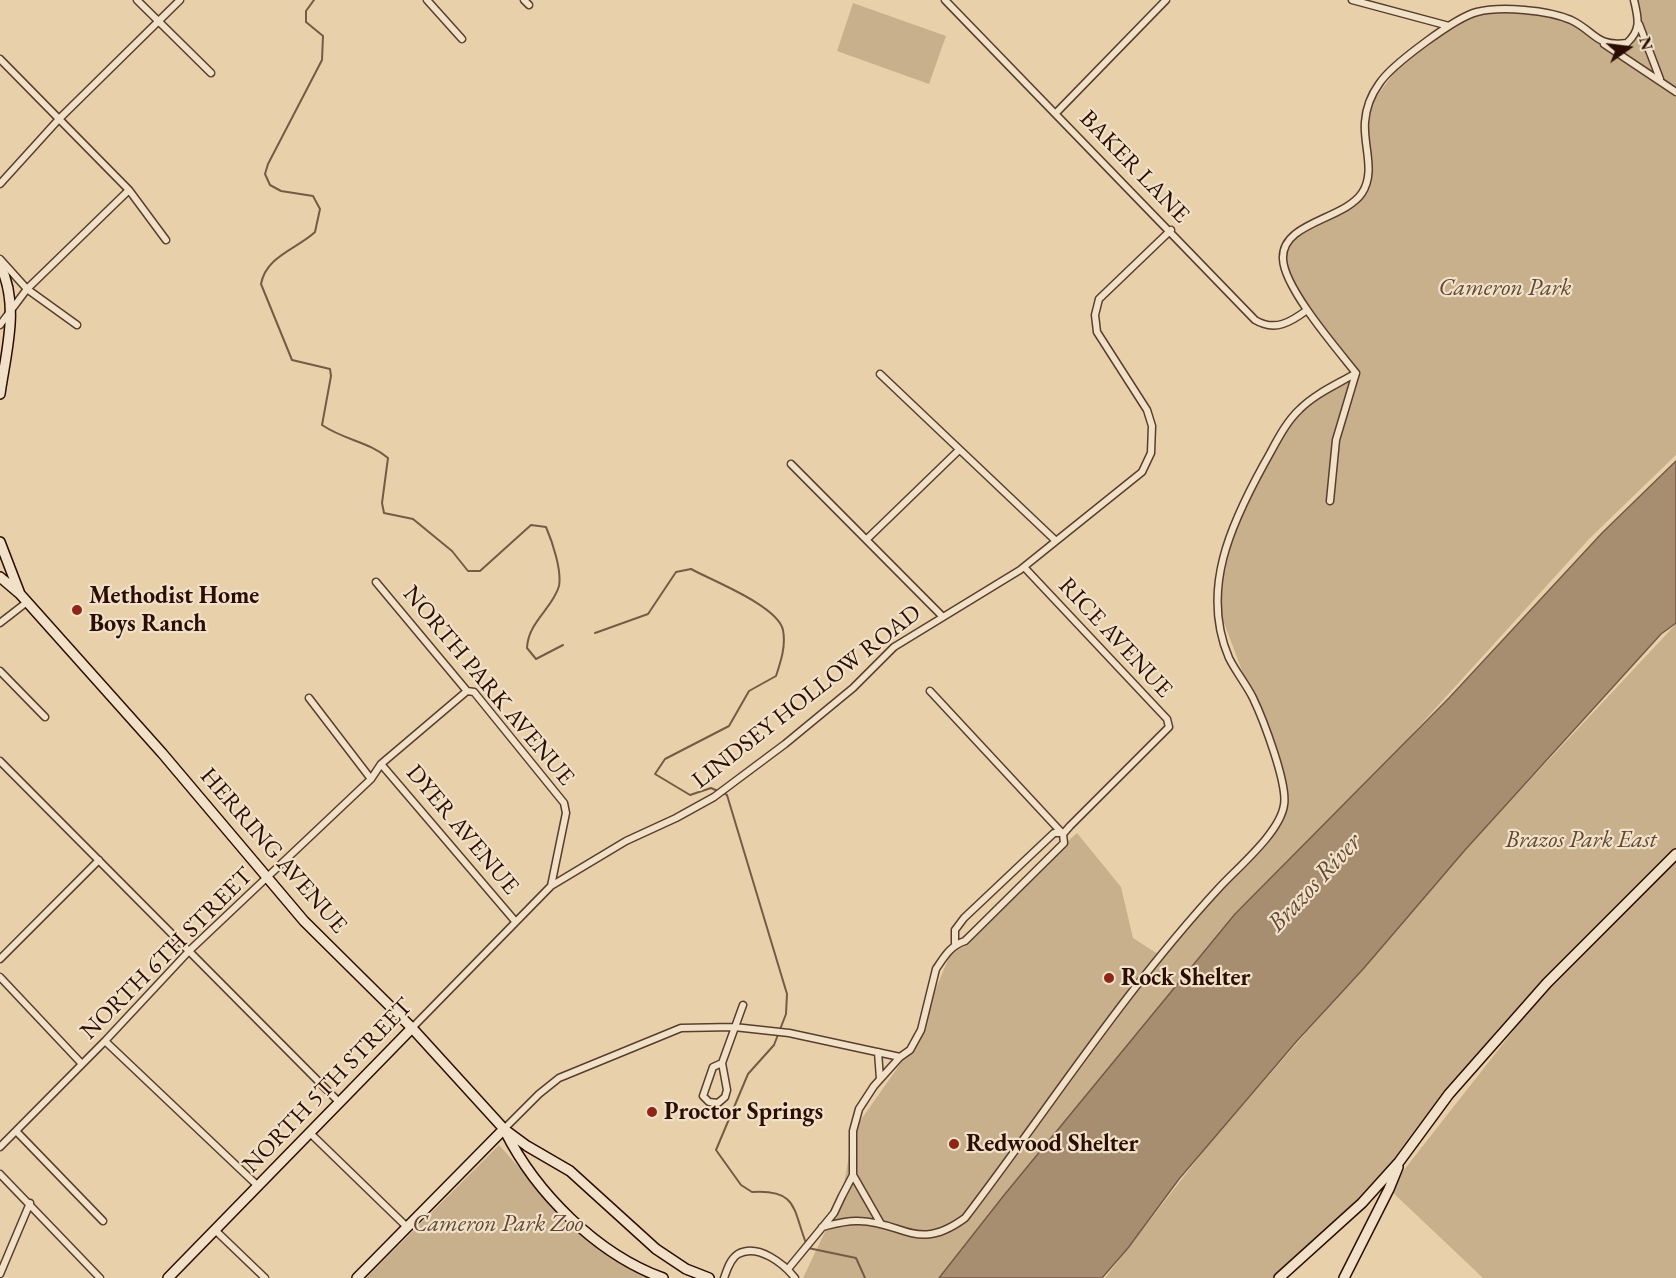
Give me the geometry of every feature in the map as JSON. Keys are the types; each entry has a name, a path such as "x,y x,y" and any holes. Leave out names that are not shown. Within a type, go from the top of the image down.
{"main road":[{"path":"0,265 8,291 11,314 0,394"},
{"name":"HERRING AVENUE","path":"0,542 20,594"},
{"name":"HERRING AVENUE","path":"0,577 20,594 158,747 304,921 412,1028 504,1129 527,1146 570,1171 656,1250 686,1269 709,1278"},
{"path":"1279,1278 1327,1238 1400,1162 1449,1094 1547,983 1676,854"},
{"name":"NORTH 5TH STREET","path":"168,1278 412,1028"},
{"path":"357,1278 504,1129"},
{"name":"HERRING AVENUE","path":"504,1129 517,1155 530,1172 577,1222 612,1250 663,1278"},
{"path":"1344,1278 1389,1189 1400,1162"}],"street":[{"path":"137,0 211,73"},
{"path":"0,184 59,119 180,0"},
{"path":"427,0 462,39"},
{"name":"BAKER LANE","path":"945,0 1260,322 1283,325 1307,310"},
{"path":"1056,113 1166,0"},
{"path":"1352,0 1449,26"},
{"path":"1634,0 1639,23 1660,80"},
{"path":"1356,373 1307,310 1283,263 1285,247 1296,233 1348,207 1359,197 1368,177 1364,126 1374,91 1393,68 1465,16 1490,10 1544,12 1570,20 1676,92"},
{"path":"1603,43 1627,43 1636,34 1639,23"},
{"path":"0,59 129,190 166,240"},
{"path":"0,325 11,314 27,289 129,190"},
{"name":"LINDSEY HOLLOW ROAD","path":"515,921 551,886 626,841 676,818 727,787 785,744 853,688 894,647 1024,567 1142,472 1148,463 1153,444 1150,418 1100,338 1095,315 1099,299 1171,231"},
{"path":"0,259 27,289 77,325"},
{"path":"1330,501 1336,440 1356,373"},
{"path":"822,1227 859,1221 881,1224 909,1233 929,1234 954,1226 965,1218 1130,995 1194,915 1277,824 1284,804 1284,787 1258,710 1230,660 1223,638 1217,595 1222,556 1238,510 1289,421 1310,401 1356,373"},
{"path":"880,374 958,451 1056,541"},
{"path":"867,539 958,451"},
{"path":"791,464 942,616"},
{"name":"RICE AVENUE","path":"1024,567 1167,719 1167,731 1063,834"},
{"name":"NORTH PARK AVENUE","path":"376,582 467,691 474,692 566,807 551,886"},
{"path":"0,623 27,602"},
{"path":"0,671 45,717"},
{"name":"NORTH 6TH STREET","path":"0,1147 105,1041 189,951 371,779 381,764 467,691"},
{"path":"930,691 1063,834 1065,843 965,941 955,943"},
{"name":"DYER AVENUE","path":"309,698 371,779"},
{"path":"0,761 339,1102"},
{"name":"DYER AVENUE","path":"381,764 515,921"},
{"path":"788,1269 834,1213 853,1175 853,1131 859,1109 880,1079 900,1057 910,1050 921,1030 936,969 955,943 955,930 964,918 1054,832 1063,834"},
{"path":"0,959 99,860"},
{"name":"NORTH 5TH STREET","path":"412,1028 515,921"},
{"path":"0,977 82,1064"},
{"path":"722,1063 713,1067 704,1087 703,1096 709,1102 718,1102 725,1097 727,1090 722,1063 743,1005"},
{"path":"504,1129 538,1094 560,1078 585,1065 681,1028 734,1027 789,1033 900,1057"},
{"path":"105,1041 258,1186"},
{"path":"878,1052 880,1079"},
{"path":"16,1131 103,1221"},
{"path":"309,1133 407,1227"},
{"path":"0,1174 100,1278"},
{"path":"853,1175 881,1224"},
{"path":"0,1274 30,1203"},
{"path":"215,1230 265,1278"},
{"path":"724,1278 731,1260 738,1254 747,1252 768,1256 788,1269 795,1278"}],"green space":[{"name":"Cameron Park","path":"1634,0 1676,0 1676,455 1590,538 1405,742 1242,907 963,1247 944,1278 803,1278 842,1196 853,1131 910,1050 955,943 1077,833 1121,887 1133,938 1161,956 1283,812 1273,754 1220,612 1226,545 1264,465 1301,408 1356,373 1307,310 1283,257 1296,233 1332,215 1363,192 1367,161 1366,111 1402,62 1456,20 1501,10 1544,12 1577,23 1603,43 1627,43 1636,34"},
{"path":"853,3 946,36 929,84 837,51"},
{"name":"Brazos Park East","path":"1676,624 1676,1278 1483,1278 1389,1189 1535,1003 1478,1062 1399,1162 1280,1278 1105,1278 1209,1144 1483,830"},
{"name":"Cameron Park Zoo","path":"499,1145 550,1202 586,1237 627,1267 650,1278 366,1278"}],"water":[{"name":"Brazos River","path":"1676,461 1676,623 1661,634 1465,850 1364,968 1296,1042 1179,1179 1128,1248 1102,1278 939,1278 1235,914 1449,698 1602,533"}],"waterway":[{"path":"314,0 306,11 306,22 323,36 322,60 265,174 270,185 281,191 313,196 320,209 315,232 269,266 261,284 292,360 330,369 331,376 322,425 373,448 388,458 382,503 384,513 413,519 452,551 468,571 480,571 531,525 546,527 558,564 559,586 552,601 532,630 527,648 536,659 563,645"},
{"path":"595,633 648,614 676,572 691,569 757,603 779,621 783,630 784,642 776,676 749,691 729,726 665,759 655,774 690,795 711,788 718,791"},
{"path":"723,793 727,795 787,994 786,1014 774,1045 748,1074 716,1150 741,1185 752,1192 767,1192 786,1198 795,1212 806,1243"},
{"path":"808,1248 856,1258 865,1278"}],"place":[{"name":"Methodist Home Boys Ranch","path":"77,610"},
{"name":"Rock Shelter","path":"1109,978"},
{"name":"Proctor Springs","path":"652,1112"},
{"name":"Redwood Shelter","path":"954,1144"}]}
